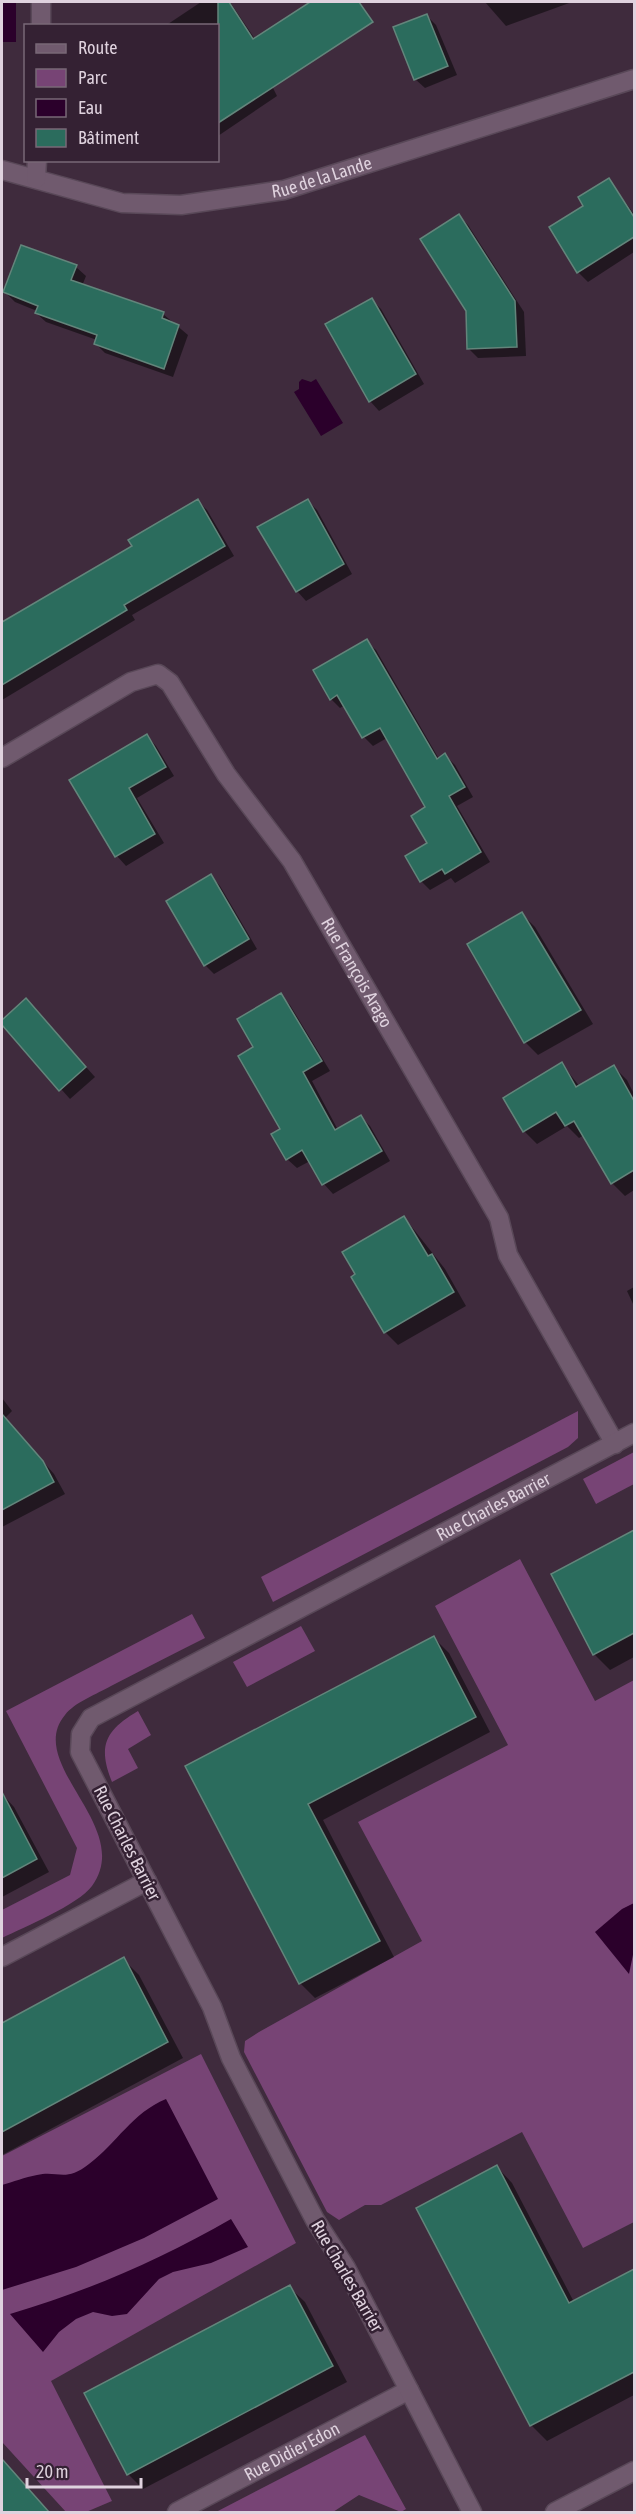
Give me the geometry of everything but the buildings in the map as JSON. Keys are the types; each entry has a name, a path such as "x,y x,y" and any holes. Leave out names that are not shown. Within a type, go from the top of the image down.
{"street":[{"path":"41,2 41,24"},
{"name":"Rue de la Lande","path":"2,170 122,203 181,205 284,190 634,79"},
{"path":"36,179 37,162"},
{"name":"Rue François Arago","path":"2,758 131,682 158,674 170,683 226,774 291,861 333,932 500,1218 508,1256 615,1444"},
{"name":"Rue Charles Barrier","path":"472,2512 346,2268 315,2220 231,2058 212,2007 80,1752 81,1734 92,1718 634,1433"},
{"path":"2,1957 147,1881"},
{"name":"Rue Didier Edon","path":"177,2512 409,2390"},
{"path":"555,2512 634,2471"}],"green space":[{"path":"578,1411 578,1438 568,1447 273,1602 261,1577"},
{"path":"634,1452 634,1484 596,1504 583,1479"},
{"path":"520,1559 595,1701 634,1680 634,2222 583,2248 522,2132 381,2205 365,2205 339,2220 327,2212 244,2052 245,2041 259,2032 422,1941 358,1822 508,1745 435,1606"},
{"path":"192,1614 205,1638 86,1699 65,1715 56,1734 58,1754 92,1819 100,1841 102,1864 92,1886 75,1901 2,1938 2,1910 70,1875 77,1848 6,1711"},
{"path":"301,1626 315,1651 247,1687 233,1662"},
{"path":"138,1711 151,1735 128,1749 138,1768 112,1782 105,1758 107,1740 118,1725"},
{"path":"201,2054 296,2243 51,2381 112,2501 86,2512 66,2512 2,2442 2,2156"},
{"path":"365,2435 406,2509 401,2512 359,2495 333,2512 216,2512"}],"water":[{"path":"2,2 16,2 16,42 2,42"},
{"path":"302,379 311,382 316,379 343,423 321,436 294,392 299,389 299,382"},
{"path":"634,1903 634,1950 629,1974 595,1932 622,1909"},
{"path":"166,2099 218,2199 144,2238 76,2267 2,2290 2,2185 37,2175 68,2175 81,2170 99,2156 134,2120"},
{"path":"231,2219 248,2247 211,2263 173,2272 159,2279 127,2314 112,2316 93,2312 76,2319 59,2332 43,2352 10,2314 123,2273"}]}
